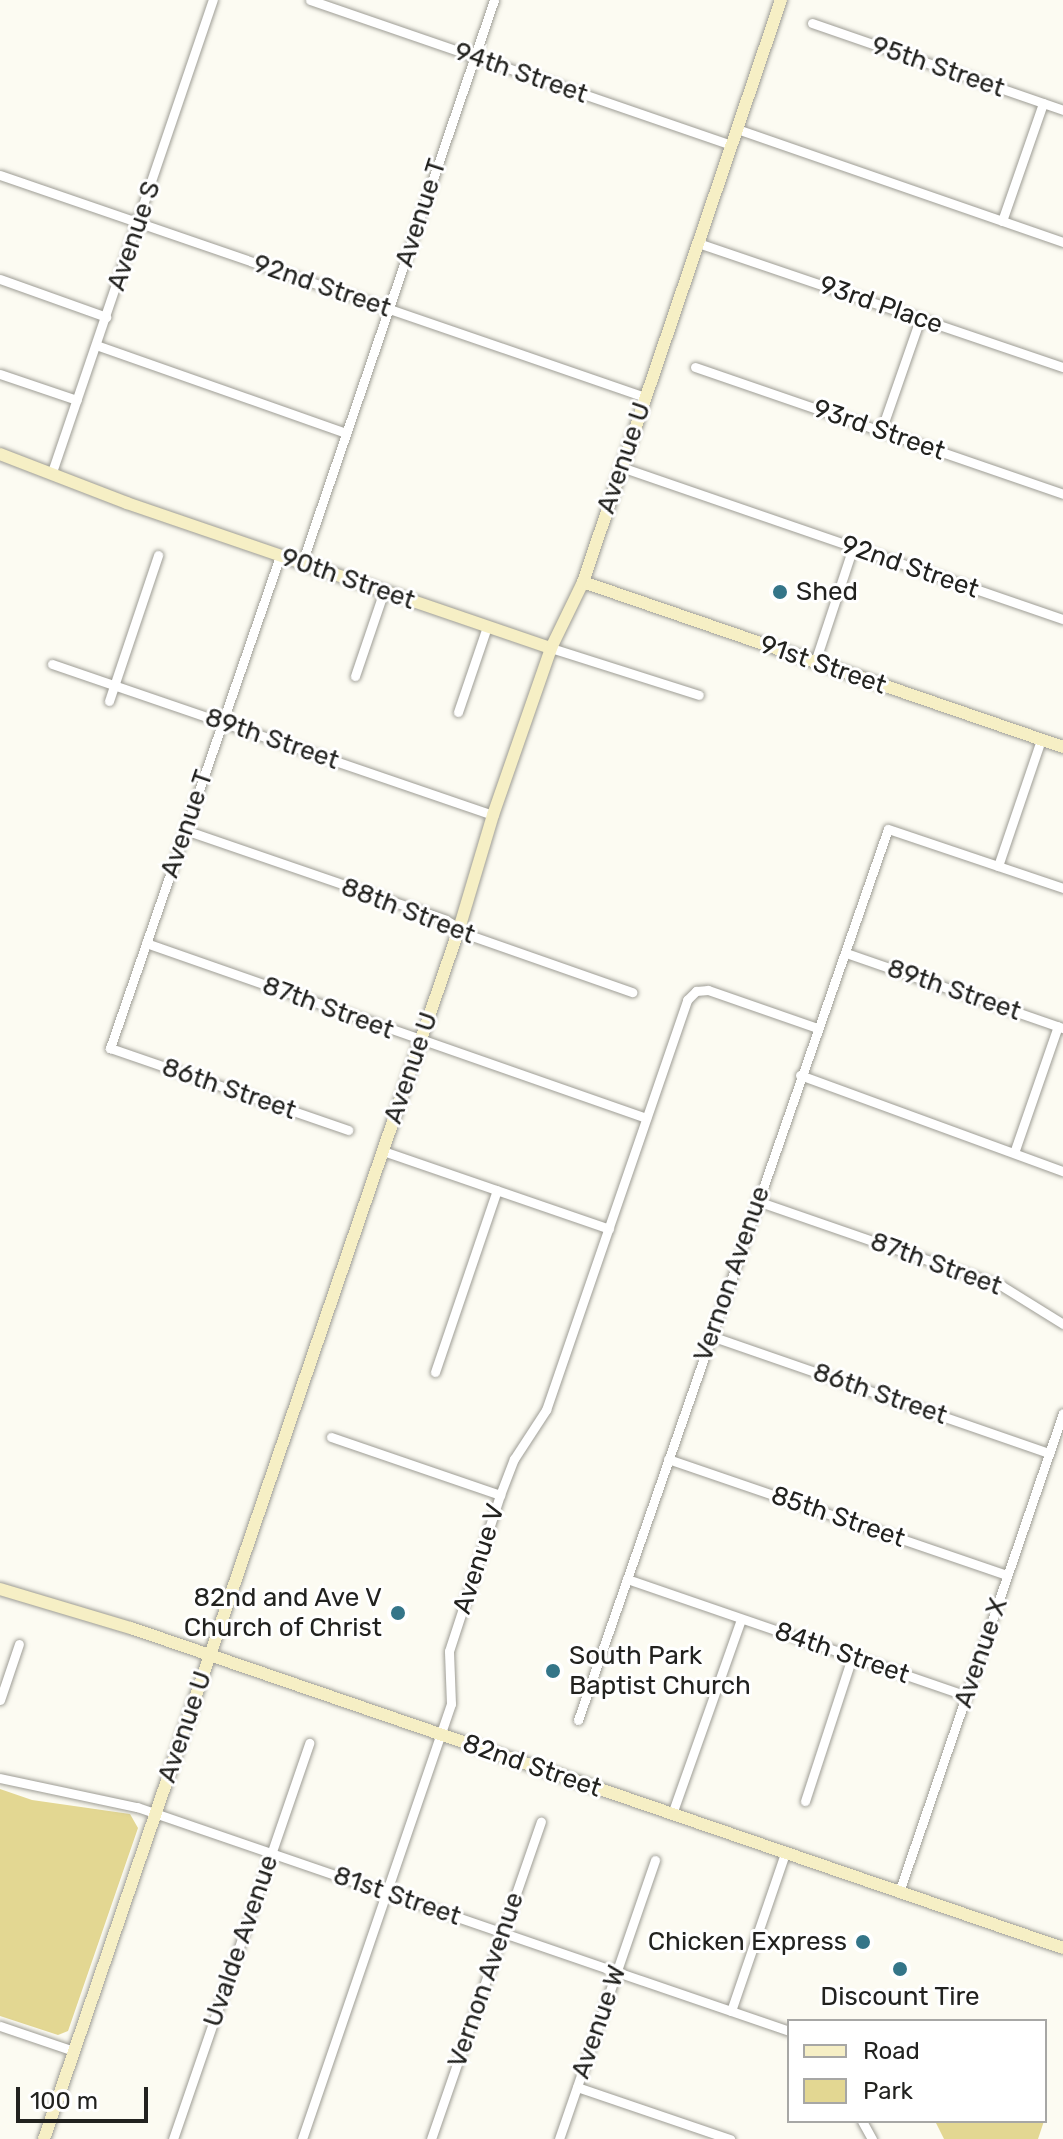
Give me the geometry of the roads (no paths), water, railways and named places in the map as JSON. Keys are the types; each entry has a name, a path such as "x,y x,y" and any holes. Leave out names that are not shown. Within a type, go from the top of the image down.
{"street":[{"name":"Avenue S","path":"52,472 213,0"},
{"name":"94th Street","path":"310,0 731,145"},
{"name":"Avenue T","path":"302,563 494,0"},
{"name":"Avenue U","path":"44,2139 459,929 493,815 551,648 583,582 781,0"},
{"name":"95th Street","path":"812,23 1063,110"},
{"path":"1002,221 1043,103"},
{"path":"737,129 1063,242"},
{"name":"92nd Street","path":"0,175 645,397"},
{"name":"93rd Place","path":"698,243 1063,367"},
{"path":"0,279 106,317"},
{"path":"881,431 920,319"},
{"path":"96,345 346,433"},
{"name":"93rd Street","path":"695,367 1063,494"},
{"path":"0,374 77,400"},
{"name":"90th Street","path":"0,454 280,556 699,695"},
{"name":"92nd Street","path":"621,467 1063,619"},
{"path":"815,662 853,547"},
{"path":"109,701 158,555"},
{"name":"Avenue T","path":"110,1048 280,556"},
{"name":"91st Street","path":"583,582 1063,747"},
{"path":"355,676 384,591"},
{"path":"458,712 487,627"},
{"name":"89th Street","path":"52,664 493,815"},
{"path":"1041,740 998,866 1063,888"},
{"name":"Vernon Avenue","path":"578,1720 888,829 998,866"},
{"name":"88th Street","path":"185,830 632,992"},
{"name":"87th Street","path":"146,943 646,1118"},
{"name":"89th Street","path":"846,953 1060,1027"},
{"name":"Avenue V","path":"302,2139 441,1735 453,1691 449,1651 500,1495 514,1459 546,1410 687,1000 696,991 708,990 817,1028"},
{"path":"1015,1150 1060,1027"},
{"name":"86th Street","path":"110,1048 348,1130"},
{"path":"800,1075 1015,1150 1063,1171"},
{"path":"383,1151 609,1229"},
{"path":"435,1372 497,1190"},
{"name":"87th Street","path":"757,1201 1002,1286 1063,1324"},
{"name":"86th Street","path":"711,1336 1049,1453"},
{"name":"Avenue X","path":"899,1892 1063,1413"},
{"path":"331,1437 500,1495"},
{"name":"85th Street","path":"668,1459 1007,1575"},
{"name":"84th Street","path":"627,1579 966,1696"},
{"name":"82nd Street","path":"0,1589 209,1655 1063,1948"},
{"path":"672,1814 741,1619"},
{"path":"0,1700 19,1644"},
{"path":"805,1801 852,1657"},
{"name":"Uvalde Avenue","path":"173,2139 309,1743"},
{"name":"81st Street","path":"0,1778 155,1814 787,2030"},
{"name":"Vernon Avenue","path":"431,2139 541,1821"},
{"path":"731,2011 785,1853"},
{"name":"Avenue W","path":"559,2139 655,1860"},
{"path":"0,2026 74,2051"},
{"path":"577,2087 730,2139"}],"place":[{"name":"Shed","path":"780,592"},
{"name":"82nd and Ave V Church of Christ","path":"398,1613"},
{"name":"South Park Baptist Church","path":"553,1671"},
{"name":"Chicken Express","path":"863,1942"},
{"name":"Discount Tire","path":"900,1969"}]}
